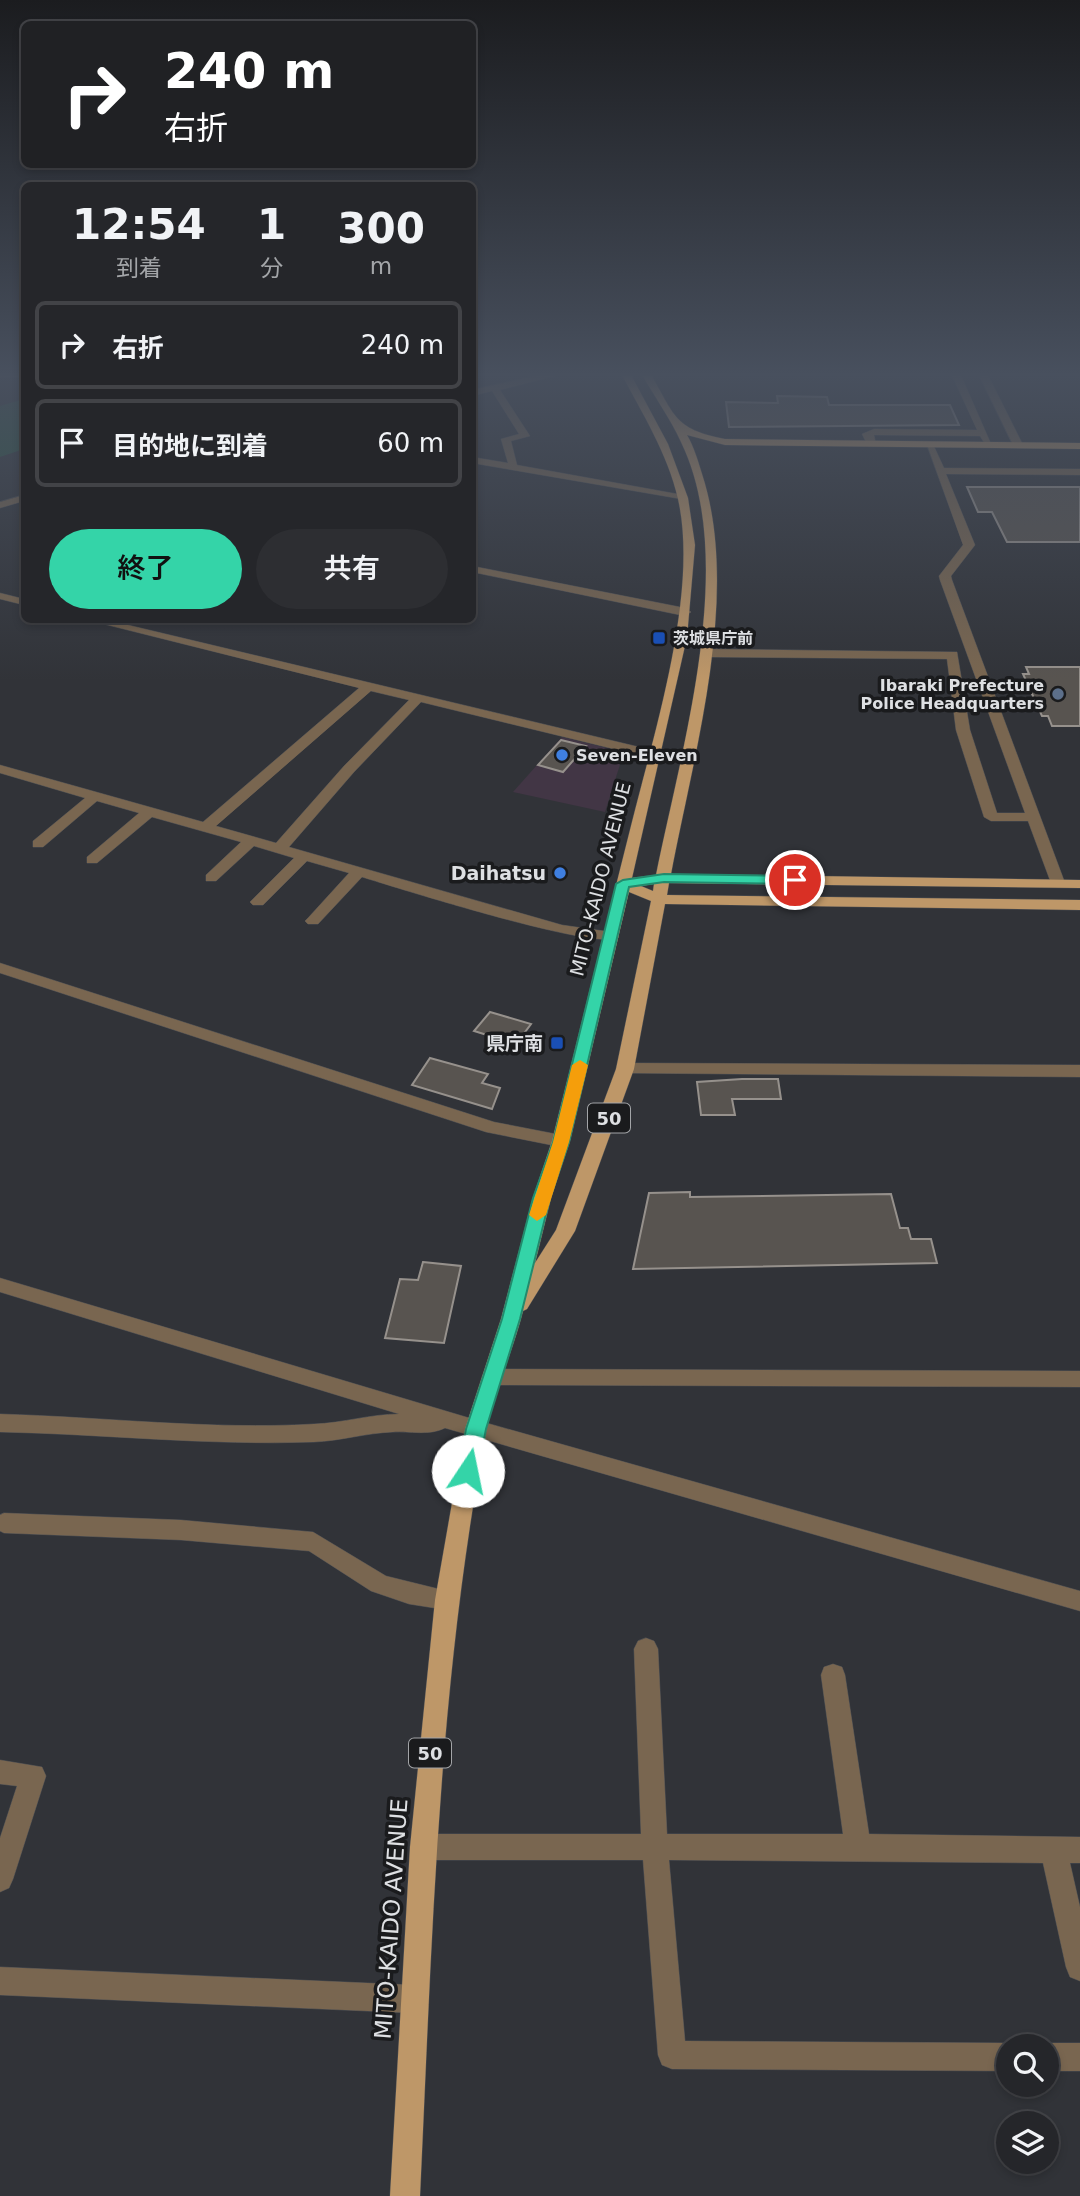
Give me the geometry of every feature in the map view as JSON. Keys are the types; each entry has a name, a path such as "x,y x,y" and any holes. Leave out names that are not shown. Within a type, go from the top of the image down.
{"main road":[{"name":"MITO-KAIDO AVENUE","path":"405,2196 422,1847 467,1426 492,1377 511,1319 542,1198 561,1142 655,755 683,626 690,562 683,498 675,475"},
{"name":"MITO-KAIDO AVENUE","path":"511,1319 565,1231 625,1069 708,653 713,545 698,475"},
{"path":"683,626 710,629"},
{"path":"623,884 664,878 1080,884"},
{"path":"623,884 659,900 1080,905"}],"street":[{"path":"553,475 683,498"},
{"path":"942,475 969,545 945,576 946,580 1058,883"},
{"path":"0,505 21,499"},
{"path":"476,570 685,612"},
{"path":"0,596 21,601"},
{"path":"106,623 655,755"},
{"path":"708,653 953,655 963,730 990,817 1032,817"},
{"path":"206,828 369,686"},
{"path":"281,848 349,769 418,698"},
{"path":"0,769 561,929 611,937"},
{"path":"38,844 96,795"},
{"path":"92,860 151,810"},
{"path":"211,878 251,841"},
{"path":"258,902 305,855"},
{"path":"313,921 359,871"},
{"path":"0,968 492,1128 561,1142"},
{"path":"625,1069 1080,1071"},
{"path":"0,1285 467,1426 1080,1601"},
{"path":"492,1377 1080,1379"},
{"path":"0,1423 92,1425 174,1432 315,1433 392,1423 467,1426"},
{"path":"4,1523 181,1530 313,1542 379,1584 409,1594 447,1600"},
{"path":"646,1649 656,1847 672,2055 996,2057"},
{"path":"833,1675 858,1847"},
{"path":"0,1772 33,1776 0,1879"},
{"path":"422,1847 1067,1850 1080,1966"},
{"path":"0,1981 413,1999"},
{"path":"1059,2057 1080,2057"}],"shaded area":[{"path":"562,737 624,752 605,812 513,792"}],"building":[{"path":"967,487 1080,487 1080,542 1007,542 992,512 978,512"},
{"name":"Ibaraki Prefecture Police Headquarters","path":"1026,667 1080,667 1080,726 1052,726 1048,716 1042,716 1023,674 1029,674"},
{"name":"Seven-Eleven","path":"561,740 586,746 563,772 538,765"},
{"path":"490,1012 531,1024 516,1044 474,1031"},
{"path":"430,1058 488,1074 482,1083 500,1088 492,1109 412,1085"},
{"path":"778,1079 781,1099 732,1099 735,1115 701,1115 697,1082"},
{"path":"690,1192 690,1197 891,1194 900,1228 908,1228 911,1239 931,1239 937,1263 633,1269 649,1193"},
{"path":"423,1262 461,1266 444,1343 385,1338 400,1279 418,1280"}],"slow traffic":[{"path":"537,1215 561,1142 580,1065"}],"place":[{"name":"茨城県庁前","path":"659,638"},
{"name":"Ibaraki Prefecture Police Headquarters","path":"1058,694"},
{"name":"Seven-Eleven","path":"562,755"},
{"name":"Daihatsu","path":"560,873"},
{"name":"県庁南","path":"557,1043"}],"route":[{"path":"468,1471 476,1429 511,1319 542,1198 561,1142 623,884 664,878 795,880"}]}
